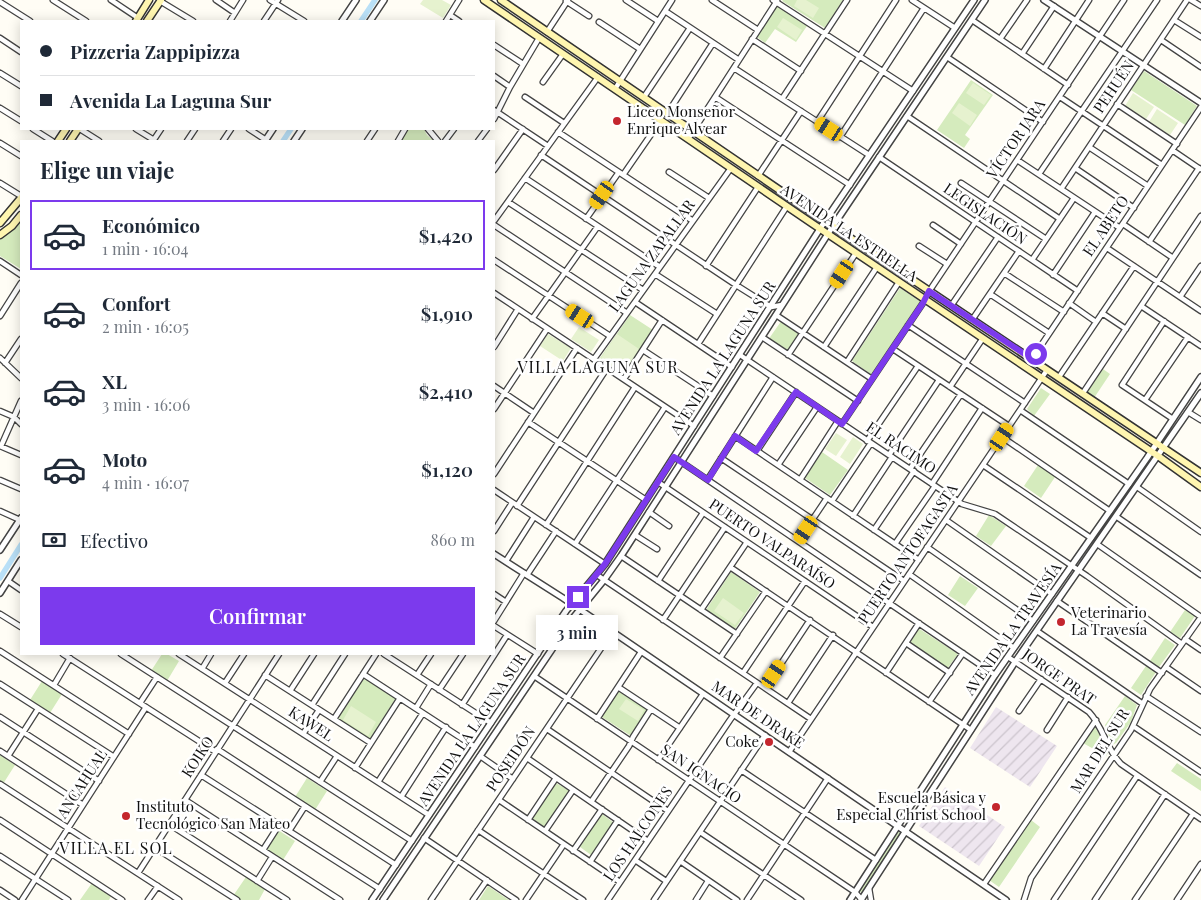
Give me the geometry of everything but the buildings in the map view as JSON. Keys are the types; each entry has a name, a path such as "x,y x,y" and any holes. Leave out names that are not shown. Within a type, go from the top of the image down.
{"main road":[{"path":"137,19 150,0"},
{"path":"148,20 160,0"},
{"name":"AVENIDA LA ESTRELLA","path":"484,0 820,229 1152,451 1201,487"},
{"name":"AVENIDA LA ESTRELLA","path":"501,0 758,176 1201,473"},
{"path":"0,223 20,198"},
{"path":"0,235 12,226 20,216"}],"street":[{"path":"53,0 84,20"},
{"path":"111,0 137,19"},
{"path":"160,0 190,20"},
{"path":"216,0 235,12"},
{"path":"231,20 243,0"},
{"path":"270,0 277,2 301,20"},
{"path":"343,20 356,0"},
{"path":"371,20 384,0"},
{"path":"447,20 459,0"},
{"path":"547,32 566,0 589,16"},
{"path":"626,0 635,2 658,21"},
{"path":"615,89 672,0"},
{"path":"712,0 758,30"},
{"path":"782,99 846,0"},
{"path":"817,122 896,0"},
{"path":"912,0 955,28"},
{"name":"AVENIDA LA LAGUNA SUR","path":"372,900 571,604 605,564 825,221 974,0"},
{"name":"AVENIDA LA LAGUNA SUR","path":"383,900 579,610 621,556 833,226 985,0"},
{"path":"1000,39 1027,0"},
{"path":"1044,0 1144,65 1201,105"},
{"path":"1044,68 1089,0"},
{"name":"VÍCTOR JARA","path":"840,422 858,401 929,291 1124,0"},
{"path":"1039,174 1156,0"},
{"name":"PEHUÉN","path":"1061,189 1187,0"},
{"path":"1191,0 1201,6"},
{"path":"688,139 776,1 913,91"},
{"path":"0,2 28,20"},
{"path":"265,20 277,2"},
{"path":"1022,54 1054,6"},
{"path":"840,137 924,8"},
{"path":"665,11 739,60"},
{"path":"450,15 458,20"},
{"path":"972,20 1068,84"},
{"path":"1174,20 1201,37"},
{"path":"599,22 640,49"},
{"path":"644,97 690,28"},
{"path":"0,38 20,51"},
{"path":"539,38 496,111 548,146"},
{"path":"752,39 801,70"},
{"path":"1160,40 1201,67"},
{"path":"667,114 713,43"},
{"path":"495,46 523,64"},
{"path":"543,82 563,54"},
{"path":"947,56 1043,122"},
{"path":"734,68 869,155"},
{"path":"0,73 20,85"},
{"path":"495,77 510,87"},
{"path":"495,220 598,77"},
{"path":"526,97 564,123"},
{"path":"715,97 850,185"},
{"path":"1060,97 1162,165"},
{"path":"1118,104 1177,144"},
{"name":"EL ABETO","path":"1032,359 1177,144 1201,105"},
{"path":"0,108 20,121"},
{"path":"758,176 800,111"},
{"path":"907,116 1060,219"},
{"path":"623,175 661,120"},
{"path":"495,169 523,129"},
{"path":"35,130 50,140"},
{"path":"81,130 97,140"},
{"path":"137,130 152,140"},
{"path":"251,130 266,140"},
{"path":"429,130 437,140"},
{"path":"558,132 693,221"},
{"path":"0,143 20,155"},
{"path":"1089,147 1148,186"},
{"path":"1149,242 1200,169 1172,150"},
{"path":"541,155 736,285 771,306 782,305"},
{"name":"LEGISLACIÓN","path":"879,157 1078,291"},
{"path":"1017,160 1095,212 1149,242 1173,258"},
{"name":"LAGUNA ZAPALLAR","path":"594,359 731,168"},
{"path":"1075,168 1134,208"},
{"path":"586,219 618,172"},
{"path":"669,172 709,198"},
{"path":"525,178 660,267"},
{"path":"0,183 20,196"},
{"path":"961,183 1046,239"},
{"path":"706,266 758,187"},
{"path":"1032,260 1074,198"},
{"path":"508,202 643,290"},
{"path":"698,344 787,206"},
{"path":"495,209 500,212"},
{"path":"1053,275 1095,212"},
{"path":"1083,393 1201,216"},
{"path":"933,225 961,244"},
{"path":"495,226 627,313"},
{"path":"532,319 598,226"},
{"path":"952,306 998,237"},
{"path":"920,246 947,264"},
{"path":"1107,248 1201,311"},
{"path":"972,320 1019,251"},
{"path":"788,355 856,253"},
{"path":"0,261 20,274"},
{"path":"495,261 610,336"},
{"path":"1059,377 1134,266"},
{"path":"1180,297 1201,266"},
{"path":"824,347 877,267"},
{"path":"1004,273 1064,312"},
{"path":"655,274 717,314"},
{"path":"847,362 899,282"},
{"path":"0,316 20,285"},
{"path":"990,294 1049,334"},
{"path":"495,295 694,426"},
{"path":"635,302 732,367"},
{"path":"1069,304 1096,322"},
{"path":"1141,306 1201,346"},
{"path":"495,345 518,309"},
{"path":"1102,313 1126,328"},
{"path":"776,315 872,379"},
{"path":"624,379 662,320"},
{"path":"1164,321 1122,385 1173,419"},
{"path":"908,326 1025,403"},
{"path":"495,406 547,329"},
{"path":"762,337 858,401"},
{"path":"1146,400 1188,337"},
{"path":"950,387 983,338"},
{"path":"5,363 20,340"},
{"path":"495,472 577,348"},
{"path":"892,349 1009,426"},
{"path":"643,350 713,396"},
{"name":"EL RACIMO","path":"740,355 958,501 969,507 995,514 1182,644"},
{"path":"0,358 20,377"},
{"path":"798,540 829,500 869,442 918,366"},
{"path":"495,531 558,442 607,368"},
{"name":"PUERTO ANTOFAGASTA","path":"789,752 1048,370"},
{"path":"708,480 773,377"},
{"name":"AVENIDA LA TRAVESÍA","path":"850,900 995,675 1152,451 1201,377"},
{"path":"853,516 939,380"},
{"path":"495,387 534,413"},
{"path":"546,525 636,387"},
{"path":"756,451 796,392"},
{"name":"AVENIDA LA TRAVESÍA","path":"862,900 1015,662 1201,393"},
{"path":"874,530 961,394"},
{"path":"20,402 0,446 20,455"},
{"path":"575,544 665,407"},
{"path":"778,465 817,407"},
{"path":"895,544 982,408"},
{"path":"1020,410 1129,484"},
{"path":"0,411 14,417 20,423"},
{"path":"1188,412 1201,420"},
{"path":"528,422 646,500"},
{"path":"800,480 840,422"},
{"path":"735,436 919,560"},
{"path":"1002,437 1110,511"},
{"path":"674,457 995,675"},
{"path":"721,458 904,581"},
{"path":"983,465 1091,538"},
{"path":"0,480 20,489"},
{"name":"PUERTO VALPARAÍSO","path":"658,482 873,627"},
{"path":"1136,488 1201,532"},
{"path":"495,491 605,564"},
{"path":"0,511 20,519 1,548"},
{"path":"649,512 669,526"},
{"path":"658,580 703,513"},
{"path":"506,561 534,517"},
{"path":"1116,517 1201,575"},
{"path":"946,520 1052,594"},
{"path":"663,620 725,527"},
{"path":"495,620 556,531"},
{"path":"634,535 657,549"},
{"path":"701,610 747,542"},
{"path":"1097,544 1201,617"},
{"path":"927,547 1033,621"},
{"name":"MAR DE DRAKE","path":"495,555 765,735 1006,900"},
{"path":"621,556 737,634"},
{"path":"0,593 20,562"},
{"path":"730,567 971,730"},
{"path":"909,574 1014,648"},
{"path":"596,575 811,719"},
{"path":"742,673 805,581"},
{"path":"8,582 20,589"},
{"path":"720,658 766,591"},
{"path":"495,595 506,602"},
{"path":"1058,601 1162,673"},
{"path":"0,614 20,626"},
{"name":"MAR DEL SUR","path":"1024,900 1031,878 1133,726 1146,696 1201,617"},
{"path":"765,688 810,620"},
{"path":"886,672 919,622"},
{"path":"495,627 538,654"},
{"path":"1037,631 1143,704"},
{"name":"POSEIDÓN","path":"431,900 612,632"},
{"path":"495,654 508,634"},
{"path":"788,704 833,635"},
{"path":"1185,639 1201,650"},
{"path":"906,643 950,673"},
{"path":"0,651 129,734"},
{"path":"597,718 641,652"},
{"path":"929,702 963,653"},
{"path":"65,655 396,865"},
{"path":"123,655 412,841"},
{"name":"KAWEL","path":"181,655 429,815"},
{"path":"202,669 210,655"},
{"path":"225,683 243,655"},
{"name":"KOIKO","path":"138,873 278,655"},
{"path":"290,691 313,655"},
{"path":"312,705 344,655"},
{"path":"334,719 375,655"},
{"path":"386,655 491,723"},
{"path":"417,676 430,655"},
{"path":"440,690 462,655"},
{"path":"462,705 494,655"},
{"name":"JORGE PRAT","path":"1008,657 1085,709 1096,720 1114,756 1121,764 1201,819"},
{"path":"54,685 70,658"},
{"path":"1166,667 1201,691"},
{"path":"363,674 475,747"},
{"path":"265,675 371,743"},
{"name":"SAN IGNACIO","path":"534,676 856,892 862,900"},
{"path":"140,703 157,677"},
{"path":"1020,711 1041,679"},
{"name":"LOS HALCONES","path":"608,900 757,683"},
{"path":"0,684 114,757"},
{"path":"416,708 431,684"},
{"path":"618,687 680,728"},
{"path":"658,760 703,694"},
{"path":"1146,696 1201,732"},
{"path":"355,768 400,698"},
{"path":"1047,730 1068,698"},
{"name":"ANCAHUAL","path":"22,900 146,707"},
{"path":"8,756 38,708"},
{"path":"591,802 651,709"},
{"path":"303,734 319,710"},
{"path":"378,782 423,713"},
{"path":"0,717 99,781"},
{"path":"984,884 1096,720"},
{"path":"1133,726 1201,772"},
{"path":"401,797 446,728"},
{"path":"547,729 668,811"},
{"path":"654,900 765,735"},
{"path":"0,751 83,805"},
{"path":"320,782 337,756"},
{"path":"480,756 513,778"},
{"path":"527,758 648,841"},
{"path":"741,770 876,860"},
{"path":"201,775 380,889"},
{"path":"1054,900 1137,776"},
{"path":"528,820 556,778"},
{"path":"747,900 828,778"},
{"path":"0,784 179,900"},
{"path":"544,831 573,790"},
{"path":"1095,900 1165,794"},
{"path":"185,800 340,900"},
{"path":"499,800 620,882"},
{"path":"289,831 305,806"},
{"path":"574,850 602,809"},
{"path":"1135,900 1193,814"},
{"path":"0,820 122,900"},
{"path":"590,862 618,820"},
{"path":"169,824 287,900"},
{"path":"263,850 279,825"},
{"path":"478,830 583,900"},
{"path":"700,832 801,900"},
{"path":"424,838 516,900"},
{"path":"526,900 564,844"},
{"path":"154,847 236,900"},
{"path":"0,856 68,900"},
{"path":"257,880 272,857"},
{"path":"635,860 666,881"},
{"path":"680,861 737,900"},
{"path":"1177,900 1201,864"},
{"path":"474,900 487,880"},
{"path":"696,900 708,881"},
{"path":"148,900 158,886"},
{"path":"869,888 872,900"},
{"path":"0,890 15,900"}],"shaded area":[{"path":"996,707 1057,746 1030,787 970,748"},
{"path":"945,787 1005,827 979,866 919,826"}],"green space":[{"path":"423,0 442,0 451,5 443,18 420,4"},
{"path":"783,0 843,0 825,28"},
{"path":"797,0 806,0 819,8 813,18 794,6"},
{"path":"777,6 807,26 796,42 775,29 765,43 757,37"},
{"path":"783,18 802,30 796,40 777,27"},
{"path":"1144,71 1197,106 1185,125 1131,90"},
{"path":"971,80 993,95 965,135 970,139 964,148 937,130"},
{"path":"973,83 991,95 984,105 966,93"},
{"path":"1133,93 1154,107 1146,119 1125,106"},
{"path":"959,103 977,115 970,126 952,113"},
{"path":"1157,109 1178,123 1170,135 1149,122"},
{"path":"406,130 424,130 433,140 400,140"},
{"path":"20,221 20,268 0,256 0,238 13,229"},
{"path":"900,288 921,302 872,375 852,361"},
{"path":"630,315 653,330 624,374 600,358"},
{"path":"782,320 801,333 788,352 768,340"},
{"path":"579,327 599,340 591,352 571,339"},
{"path":"548,334 571,348 563,361 540,346"},
{"path":"617,334 639,349 623,373 601,358"},
{"path":"1103,369 1110,374 1094,398 1087,392"},
{"path":"1041,388 1050,394 1034,416 1027,409"},
{"path":"836,433 847,440 836,456 825,449"},
{"path":"853,437 863,444 850,464 840,457"},
{"path":"822,452 848,470 830,495 805,478"},
{"path":"1038,465 1055,477 1041,498 1024,486"},
{"path":"989,515 1006,526 991,546 976,536"},
{"path":"731,572 760,592 735,629 706,610"},
{"path":"960,576 978,588 965,606 948,595"},
{"path":"723,598 744,613 735,625 714,611"},
{"path":"1185,610 1195,616 1180,638 1170,632"},
{"path":"918,628 958,654 947,669 909,643"},
{"path":"1165,638 1175,645 1159,667 1150,661"},
{"path":"161,655 169,655 179,661 167,681 151,671"},
{"path":"1146,666 1156,672 1141,695 1131,688"},
{"path":"364,677 396,698 370,739 337,718"},
{"path":"42,681 62,694 50,713 30,700"},
{"path":"618,691 648,710 631,736 602,717"},
{"path":"1125,696 1137,705 1131,722 1116,743 1112,745 1105,725"},
{"path":"626,699 644,710 638,721 619,709"},
{"path":"351,706 376,722 368,736 343,720"},
{"path":"1093,727 1096,728 1108,753 1106,756 1083,743"},
{"path":"0,755 15,765 3,784 0,782"},
{"path":"1177,763 1201,779 1201,791 1171,771"},
{"path":"307,778 327,791 315,810 295,797"},
{"path":"556,783 570,791 544,827 532,818"},
{"path":"598,811 614,823 591,855 576,844"},
{"path":"1031,820 1040,827 999,887 989,880"},
{"path":"275,828 295,841 283,860 263,847"},
{"path":"899,831 901,834 862,893 859,891"},
{"path":"246,877 265,889 259,900 240,900 233,896"},
{"path":"92,883 111,896 109,900 80,900"},
{"path":"488,886 509,900 479,900"}],"waterway":[{"path":"362,20 375,0"},
{"path":"284,140 290,130"},
{"path":"0,578 20,547"}],"place":[{"name":"Liceo Monseñor Enrique Alvear","path":"617,121"},
{"name":"Veterinario La Travesía","path":"1061,622"},
{"name":"Coke","path":"769,742"},
{"name":"Escuela Básica y Especial Christ School","path":"996,807"},
{"name":"Instituto Tecnológico San Mateo","path":"126,816"}],"district":[{"name":"VILLA LAGUNA SUR","path":"598,367"},
{"name":"VILLA EL SOL","path":"116,848"}],"route":[{"path":"578,597 605,564 674,457 708,480 735,436 756,451 796,392 842,424 923,303 929,291 1032,359 1036,354"}]}
